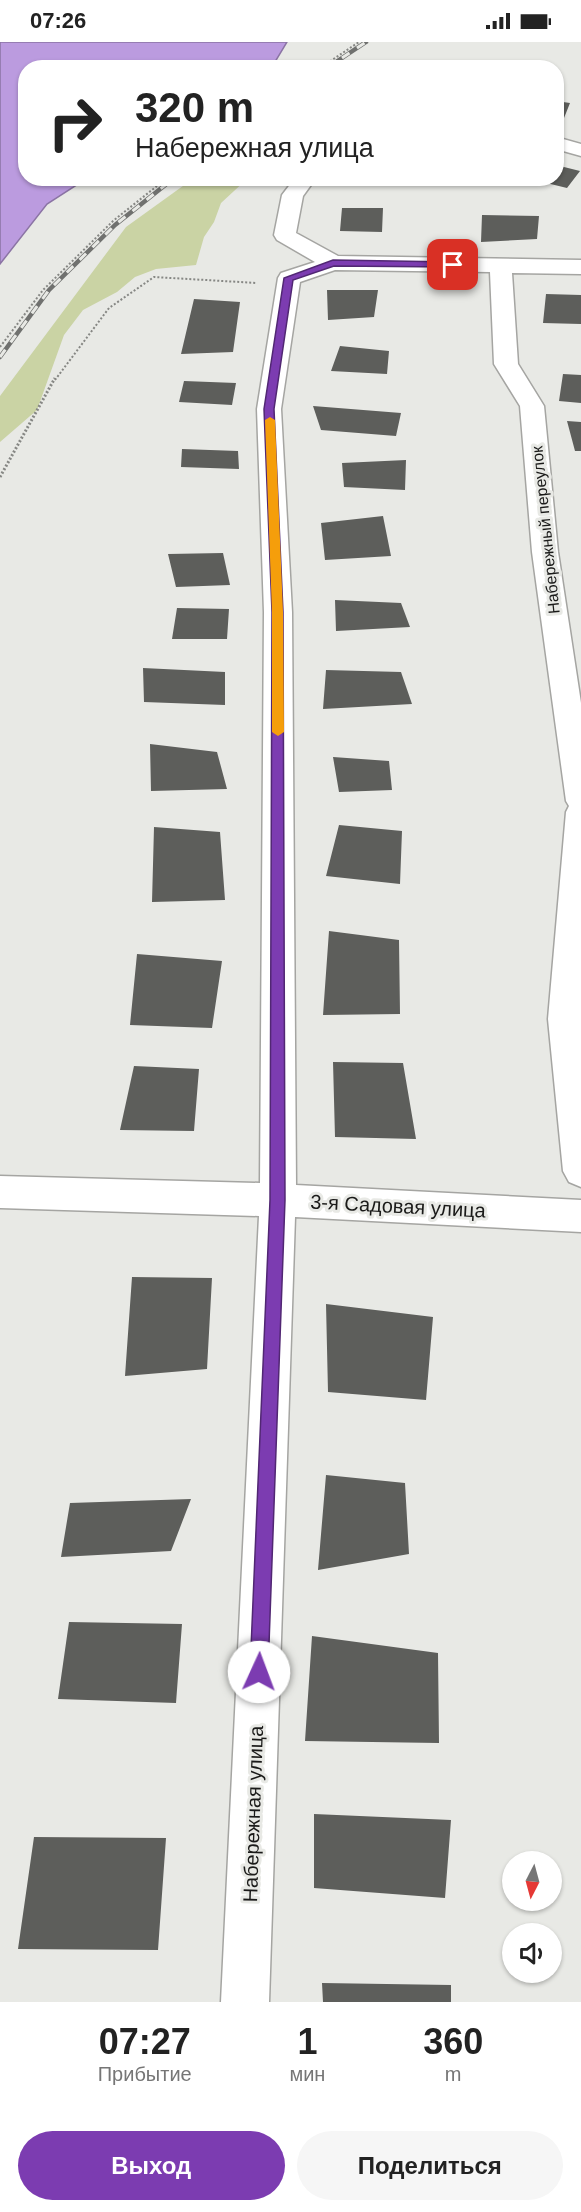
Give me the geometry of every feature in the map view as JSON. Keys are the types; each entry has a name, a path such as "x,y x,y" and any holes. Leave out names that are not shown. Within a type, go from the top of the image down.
{"street":[{"path":"564,145 581,150"},
{"path":"300,186 293,195 285,235 333,263"},
{"path":"288,285 289,278 333,263 581,267"},
{"name":"Набережный переулок","path":"501,266 506,364 532,406 545,552 581,801"},
{"name":"Набережная улица","path":"246,2002 278,1200 278,612 269,409 288,285"},
{"path":"581,812 564,1019 581,1171"},
{"name":"3-я Садовая улица","path":"0,1192 278,1200 581,1216"}],"path":[{"path":"332,60 359,42"},
{"path":"0,347 43,290 112,221 157,186"},
{"path":"0,477 55,379 108,308 154,277 288,285"}],"green space":[{"path":"183,186 239,186 221,203 214,222 204,237 196,265 156,269 135,277 117,292 83,310 64,335 37,410 0,442 0,396 126,227"}],"shaded area":[{"path":"0,42 287,42 276,60 18,60 18,186 75,186 47,204 0,264"}],"building":[{"path":"564,102 570,103 564,118"},
{"path":"564,167 580,171 567,188 559,186 564,186"},
{"path":"342,208 383,208 382,232 340,231"},
{"path":"482,215 539,216 537,239 481,242"},
{"path":"327,290 378,290 374,317 328,320"},
{"path":"546,294 581,295 581,324 543,323"},
{"path":"194,299 240,302 233,352 181,354"},
{"path":"340,346 389,351 387,374 331,371"},
{"path":"563,374 581,375 581,403 559,401"},
{"path":"184,381 236,383 232,405 179,402"},
{"path":"313,406 401,413 396,436 321,430"},
{"path":"567,421 581,422 581,451 575,451"},
{"path":"182,449 238,451 239,469 181,467"},
{"path":"406,460 405,490 344,487 342,463"},
{"path":"383,516 391,556 325,560 321,523"},
{"path":"223,553 230,585 176,587 168,554"},
{"path":"335,600 401,603 410,627 336,631"},
{"path":"177,608 229,609 227,639 172,639"},
{"path":"143,668 225,672 225,705 144,702"},
{"path":"326,670 401,672 412,704 323,709"},
{"path":"150,744 217,752 227,789 151,791"},
{"path":"333,757 389,761 392,790 339,792"},
{"path":"339,825 402,831 400,884 326,876"},
{"path":"154,827 220,832 225,900 152,902"},
{"path":"329,931 399,940 400,1014 323,1015"},
{"path":"137,954 222,961 212,1028 130,1025"},
{"path":"333,1062 403,1063 416,1139 335,1137"},
{"path":"134,1066 199,1069 194,1131 120,1130"},
{"path":"132,1277 212,1278 207,1369 125,1376"},
{"path":"326,1304 433,1317 426,1400 328,1392"},
{"path":"326,1475 405,1483 409,1554 318,1570"},
{"path":"191,1499 171,1551 61,1557 70,1503"},
{"path":"69,1622 182,1624 176,1703 58,1699"},
{"path":"312,1636 438,1653 439,1743 305,1741"},
{"path":"314,1814 451,1820 445,1898 314,1888"},
{"path":"34,1837 166,1838 158,1950 18,1949"},
{"path":"322,1983 451,1985 451,2002 323,2002"}],"railway":[{"path":"339,60 366,42"},
{"path":"0,357 49,290 115,225 164,186"}],"slow traffic":[{"path":"270,420 278,612 278,732"}],"route":[{"path":"259,1672 278,1200 278,612 269,409 289,278 333,263 453,265"}]}
